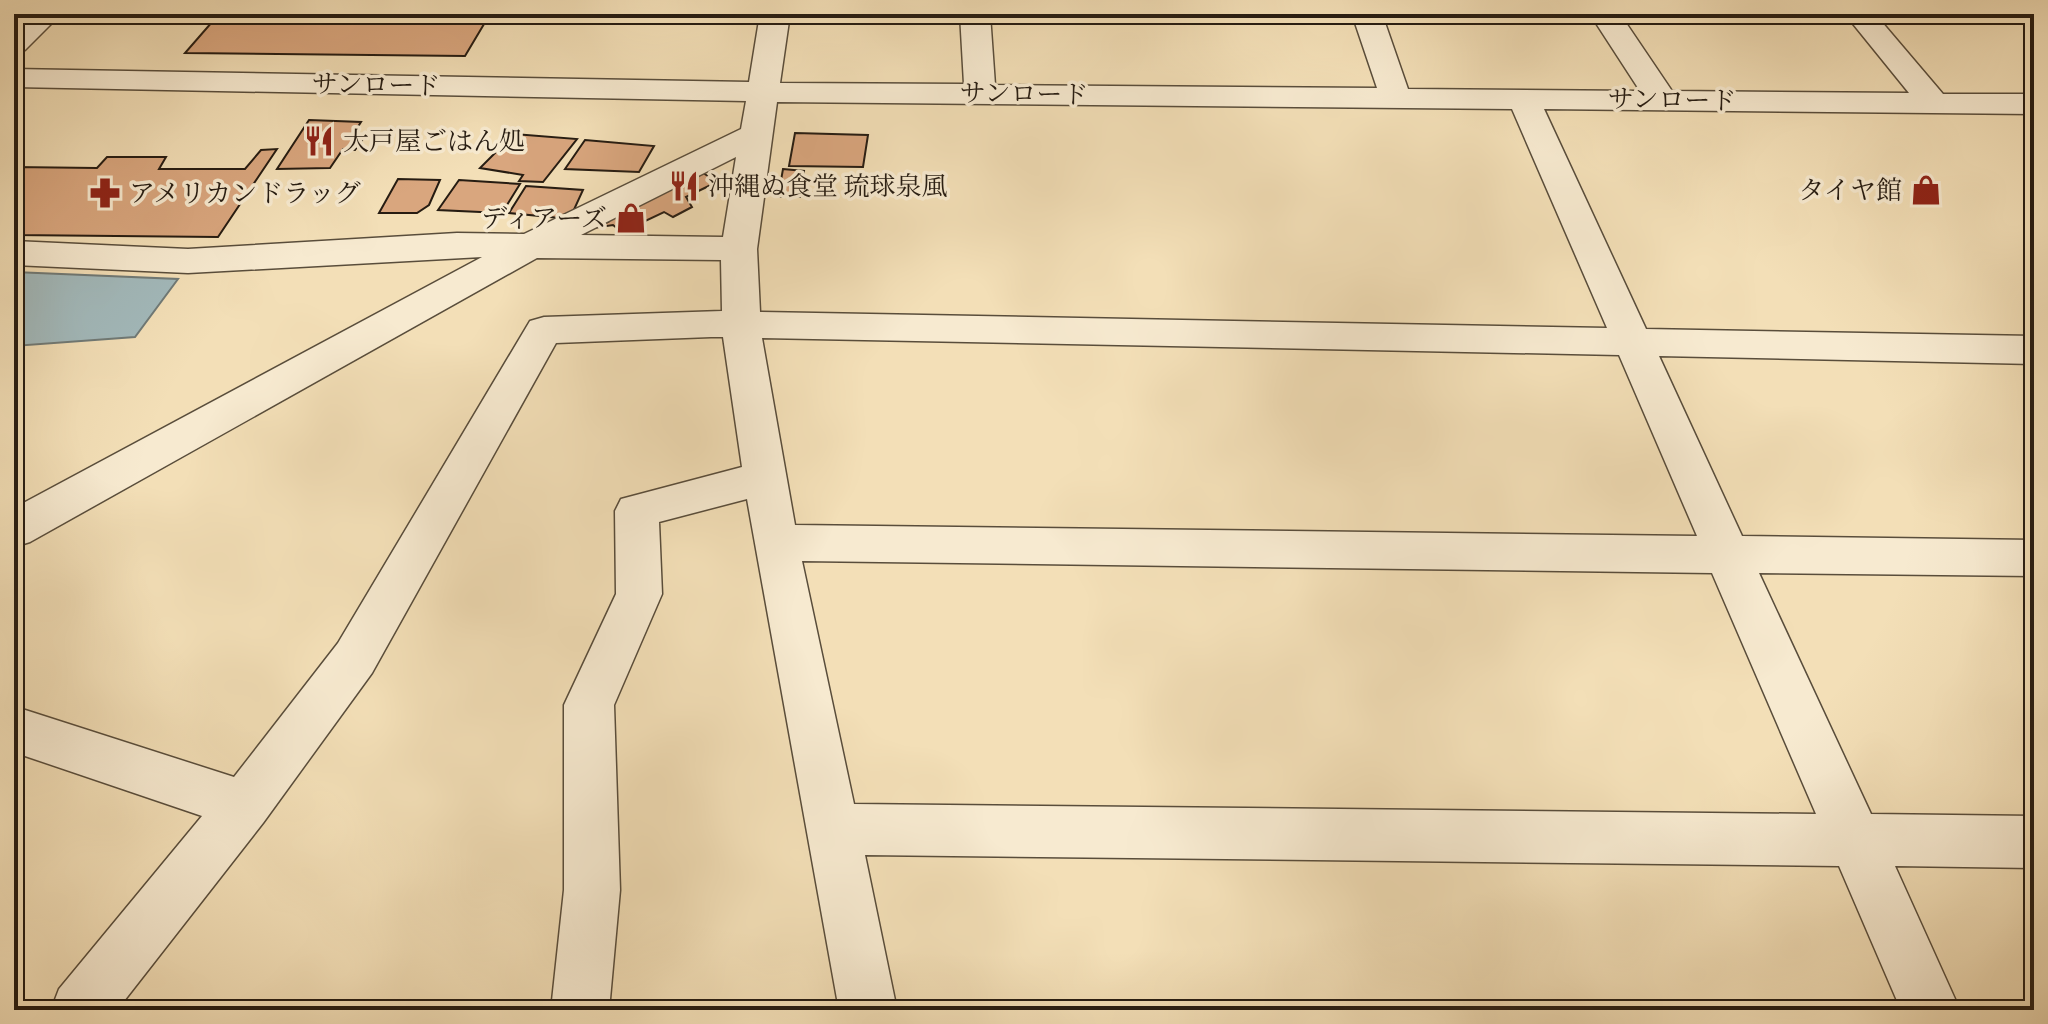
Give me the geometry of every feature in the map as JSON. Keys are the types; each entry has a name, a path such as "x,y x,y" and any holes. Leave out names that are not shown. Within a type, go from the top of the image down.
{"street":[{"path":"14,44 46,14"},
{"path":"775,14 739,249 741,326 776,543 868,1010"},
{"path":"975,14 980,94"},
{"path":"1367,14 1396,98"},
{"path":"1605,14 1662,100"},
{"path":"1860,14 1934,103"},
{"name":"サンロード","path":"14,78 764,92 2034,104"},
{"path":"1524,99 1931,1010"},
{"path":"14,529 532,245 755,135"},
{"path":"14,253 188,261 457,245 739,249"},
{"path":"80,1010 244,805 355,658 544,330 711,324 2034,350"},
{"path":"580,1010 592,890 589,705 639,594 637,511 766,478"},
{"path":"776,543 2034,558"},
{"path":"14,737 19,731 244,805"},
{"path":"832,829 2034,842"}],"water":[{"path":"14,272 178,279 135,337 14,346"}],"building":[{"path":"139,14 203,14 196,22 132,21"},
{"path":"219,14 490,14 465,56 185,53"},
{"path":"525,14 565,15 563,20 524,19"},
{"path":"309,120 361,122 352,136 365,136 355,150 343,149 330,168 277,169"},
{"path":"795,133 868,135 863,167 789,166"},
{"path":"514,134 577,139 543,182 519,181 523,175 480,168"},
{"path":"585,140 654,146 639,172 565,169"},
{"path":"277,149 218,237 14,235 14,167 97,168 107,157 166,157 159,169 245,169 261,150"},
{"path":"697,169 717,182 686,197 692,207 673,217 664,212 622,232 613,225 593,228 608,222 605,218"},
{"path":"783,169 804,171 800,197 778,197"},
{"path":"398,179 440,180 429,205 417,213 379,213"},
{"path":"459,180 520,184 502,213 438,210"},
{"path":"526,186 583,190 572,214 560,218 509,213"}],"place":[{"name":"大戸屋ごはん処","path":"319,141"},
{"name":"沖縄ぬ食堂 琉球泉風","path":"684,186"},
{"name":"タイヤ館","path":"1926,190"},
{"name":"アメリカンドラッグ","path":"105,193"},
{"name":"ディアーズ","path":"631,218"}]}
